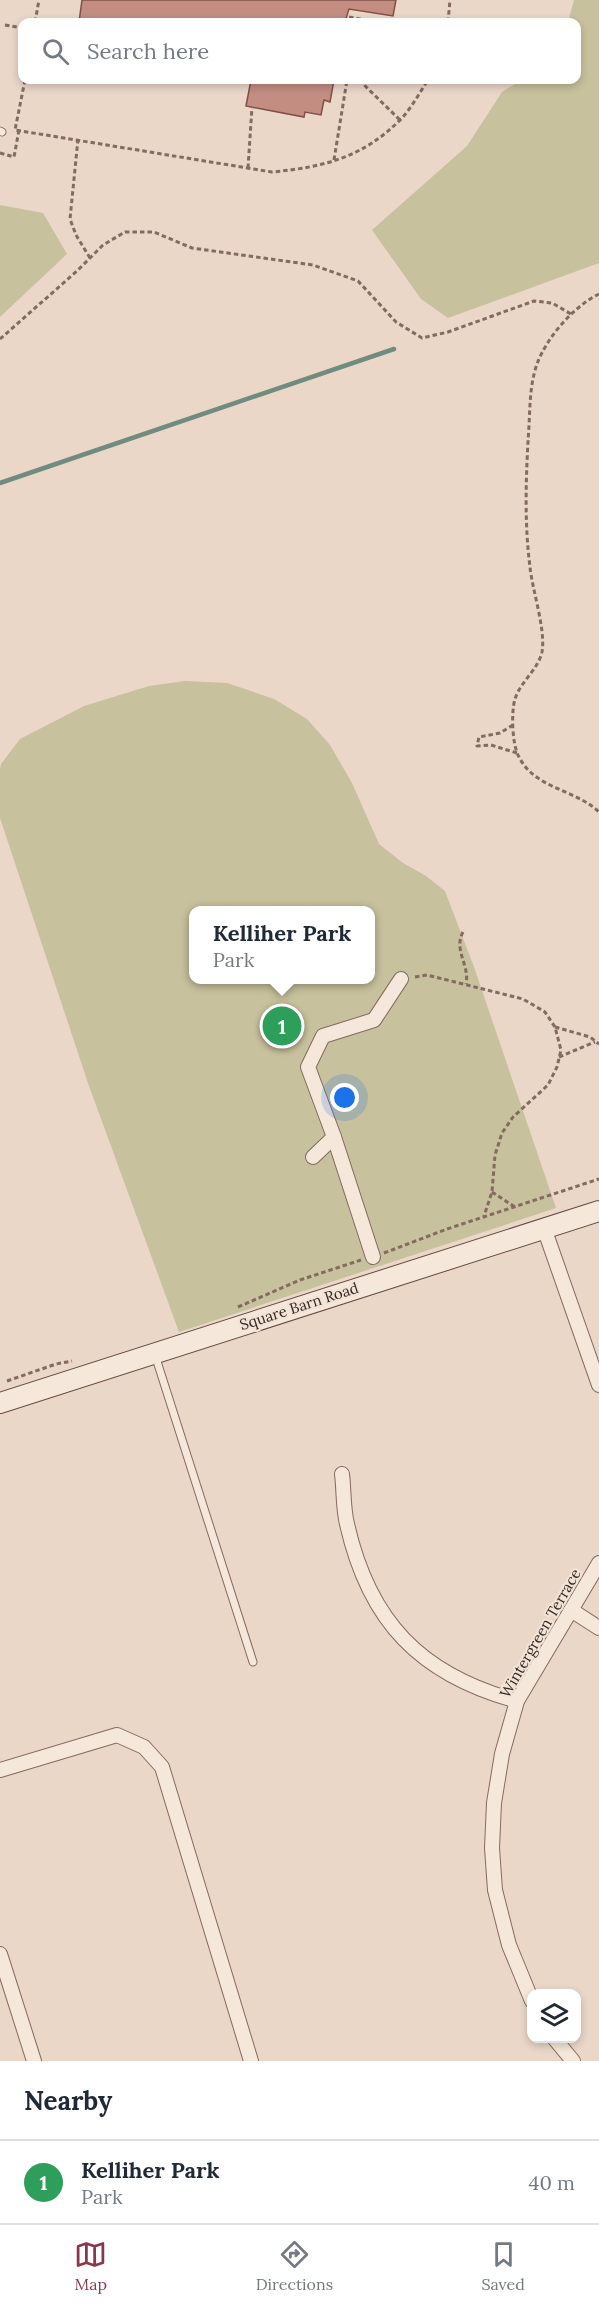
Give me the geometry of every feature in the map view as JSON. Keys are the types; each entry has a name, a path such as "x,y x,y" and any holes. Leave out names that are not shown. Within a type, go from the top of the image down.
{"street":[{"path":"373,1257 334,1137 308,1067 323,1036 374,1020 401,979"},
{"path":"313,1156 334,1137"},
{"name":"Square Barn Road","path":"0,1403 599,1211"},
{"path":"544,1228 599,1385"},
{"path":"342,1474 346,1522 362,1575 389,1621 410,1647 434,1665 483,1692 517,1701"},
{"name":"Wintergreen Terrace","path":"527,1990 506,1934 495,1890 492,1848 494,1803 502,1754 517,1701 599,1563"},
{"path":"571,1610 599,1628"},
{"path":"0,1770 117,1736 144,1747 162,1767 251,2061"},
{"path":"0,1954 34,2061"},
{"path":"558,2043 573,2061"}],"lane":[{"path":"154,1353 253,1662"}],"path":[{"path":"36,18 39,0"},
{"path":"448,18 450,0"},
{"path":"5,25 18,27"},
{"path":"24,84 15,130 272,172 312,168 366,149 400,120 424,84"},
{"path":"334,160 346,84"},
{"path":"363,84 400,120"},
{"path":"248,168 252,107"},
{"path":"0,153 14,157 20,130"},
{"path":"78,140 70,219 76,236 90,258"},
{"path":"0,339 103,245 125,232 154,232 192,248 313,265 358,281 396,322 422,338 448,332 534,301 552,303 571,314"},
{"path":"599,294 588,299 571,314 552,338 537,362 531,387 526,473 528,543 540,621 542,652 532,674 515,698 513,725 517,753 531,775 590,804 599,812"},
{"path":"513,725 500,733 479,737 477,746 491,746 517,753"},
{"path":"463,932 459,940 459,949 467,969 466,984"},
{"path":"401,979 427,975 524,999 545,1012 555,1027 561,1050 559,1057 548,1084 513,1117 502,1133 495,1155 492,1192 484,1217"},
{"path":"555,1027 590,1037 597,1043 559,1057"},
{"path":"236,1308 300,1280 403,1248 431,1235 599,1179"},
{"path":"492,1192 515,1207"},
{"path":"0,1384 56,1364 78,1360"}],"shaded area":[{"path":"574,0 599,0 599,263 448,318 421,299 372,230 467,146 502,92 515,84 581,84 581,18 569,18"},
{"path":"0,205 43,213 67,254 0,317"},
{"path":"185,681 227,683 274,699 307,719 330,745 352,783 379,844 445,891 474,967 556,1208 179,1332 89,1086 0,818 1,764 20,739 84,706 149,686"}],"building":[{"path":"82,0 396,0 393,16 349,9 346,18 80,18"},
{"path":"250,84 333,84 330,102 324,100 321,115 305,112 304,117 246,106"}],"waterway":[{"path":"0,483 394,349"}],"place":[{"name":"Kelliher Park","path":"282,1026"}]}
